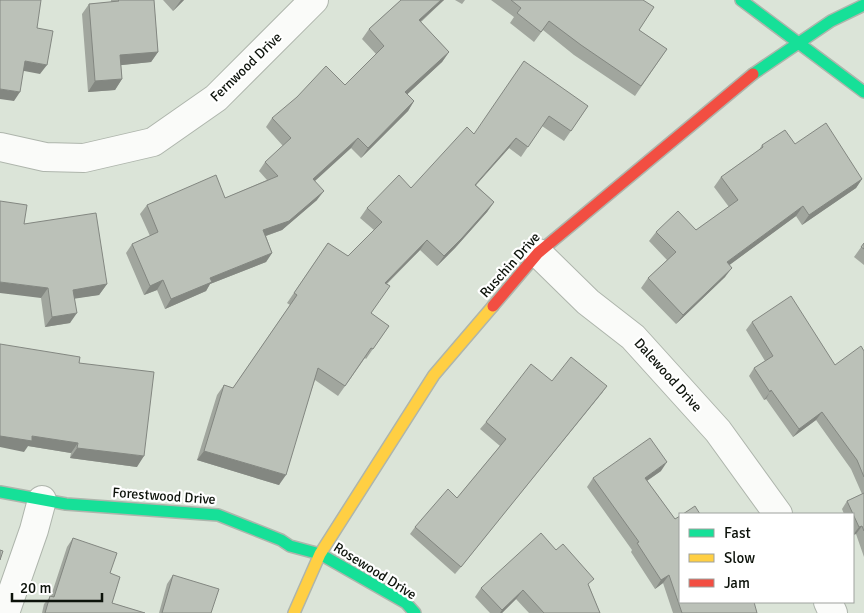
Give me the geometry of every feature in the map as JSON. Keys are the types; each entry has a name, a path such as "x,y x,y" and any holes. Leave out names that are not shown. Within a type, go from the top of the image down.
{"street":[{"name":"Fernwood Drive","path":"0,148 44,157 84,158 153,142 216,98 314,0"},
{"path":"742,0 864,92"},
{"name":"Ruschin Drive","path":"294,613 320,554 434,375 538,253 760,68 831,21 864,5"},
{"name":"Dalewood Drive","path":"538,253 588,302 633,336 718,431 777,513"},
{"name":"Forestwood Drive","path":"0,492 66,504 218,514 281,540 290,546 320,554"},
{"path":"5,613 42,500"},
{"name":"Rosewood Drive","path":"320,554 406,603 415,613"}],"building":[{"path":"0,0 41,0 37,28 53,31 47,65 25,61 20,92 0,89"},
{"path":"118,0 154,0 158,52 120,55 122,79 95,81 89,4"},
{"path":"401,0 441,0 419,20 449,52 405,92 414,101 368,148 358,138 313,179 324,191 289,221 263,230 272,253 210,278 212,282 171,299 163,280 150,286 132,244 158,232 147,205 216,175 225,198 278,176 265,162 291,138 272,118 297,97 326,66 345,85 384,46 369,29"},
{"path":"511,0 643,0 654,7 639,30 667,49 641,86 549,21 541,32 517,13 521,8"},
{"path":"524,61 588,106 571,131 549,116 528,147 516,138 475,185 494,202 462,238 444,256 427,240 385,283 390,286 371,313 389,326 373,349 371,348 345,386 318,368 286,475 204,451 224,385 233,388 297,295 294,293 328,243 348,256 382,222 367,208 399,175 411,188 467,127 474,134"},
{"path":"826,123 862,179 809,215 803,206 727,262 732,268 683,315 648,278 676,252 656,232 678,211 696,230 738,200 721,177 763,147 762,145 785,130 795,144"},
{"path":"0,201 27,205 24,224 96,213 107,284 73,290 77,313 52,317 48,288 0,282"},
{"path":"791,296 835,365 861,346 864,351 864,477 857,460 822,412 799,429 754,368 773,356 752,322"},
{"path":"0,344 80,357 79,363 154,372 144,456 77,448 78,443 32,436 32,441 0,436"},
{"path":"571,357 607,386 461,567 415,527 448,489 457,498 506,439 486,422 531,364 552,381"},
{"path":"650,438 667,462 645,478 675,519 679,517 679,603 754,603 757,613 682,613 669,575 661,580 637,543 639,542 593,478"},
{"path":"864,493 864,531 862,526 859,527 847,501"},
{"path":"695,506 699,513 684,513"},
{"path":"541,533 556,550 563,544 594,579 588,584 600,613 544,613 523,590 502,610 481,588"},
{"path":"73,538 117,553 110,573 120,577 112,603 145,613 45,613 50,596 54,597"},
{"path":"173,575 219,589 211,613 162,613"}],"traffic: fast":[{"path":"741,0 864,92"},
{"path":"753,74 831,21 864,5"},
{"path":"0,492 66,504 218,515 281,540 290,546 320,554 406,603 415,613"}],"traffic: slow":[{"path":"294,613 320,554 434,375 493,306"}],"traffic: jam":[{"path":"493,306 538,253 753,74"}]}
